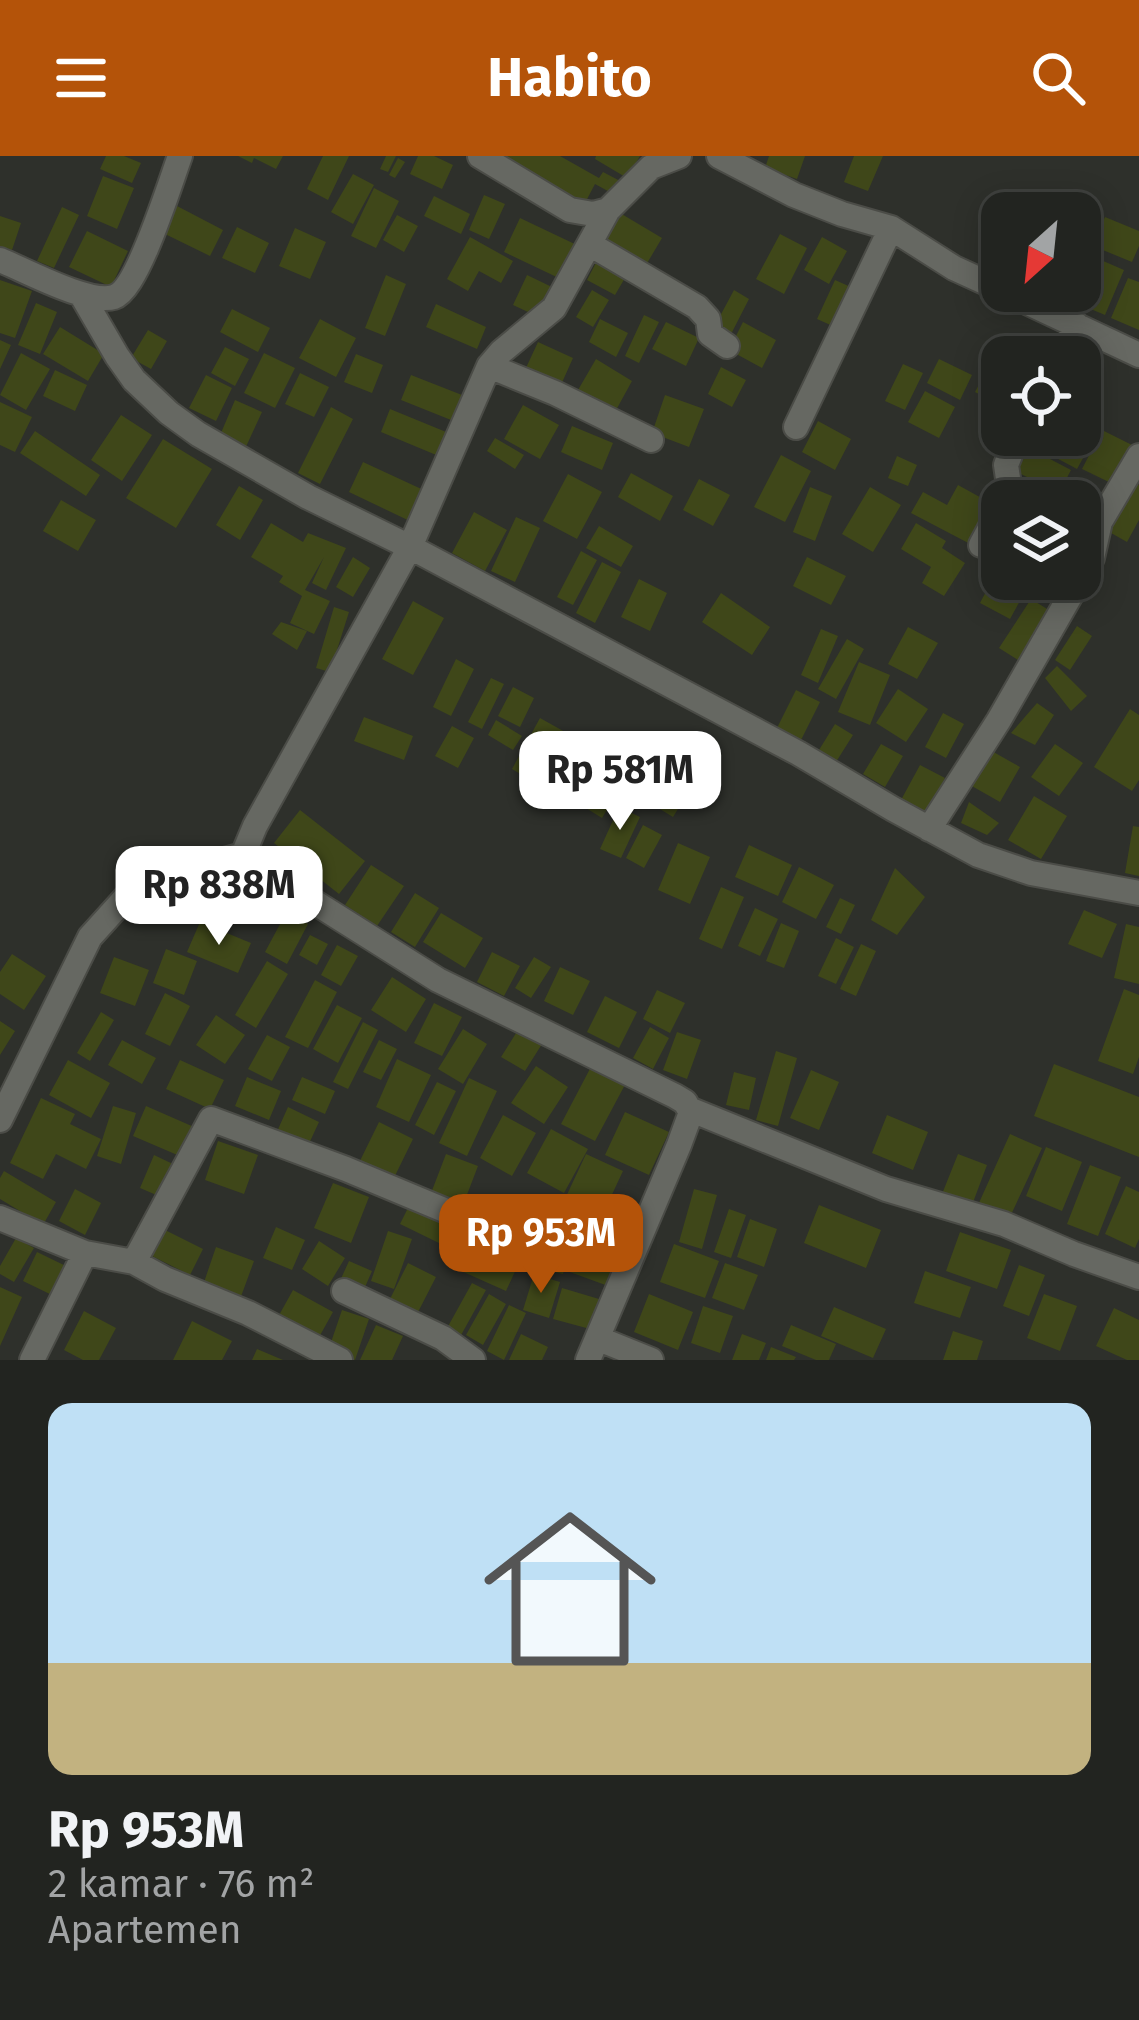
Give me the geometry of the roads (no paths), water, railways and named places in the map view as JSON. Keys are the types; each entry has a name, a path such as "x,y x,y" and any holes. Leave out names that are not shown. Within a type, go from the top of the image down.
{"street":[{"path":"0,260 81,294 112,298 130,283 180,156"},
{"path":"480,156 571,210 592,214 608,210"},
{"path":"243,855 410,548 489,366 554,308 608,210 651,167 679,156"},
{"path":"726,157 794,195 891,228 981,281"},
{"path":"796,427 891,228"},
{"path":"591,244 697,307 710,334 727,346"},
{"path":"81,294 134,380 170,413 308,497 798,752 978,855 1031,873 1139,892"},
{"path":"1049,312 1139,355"},
{"path":"1071,336 1077,325"},
{"path":"489,366 652,440"},
{"path":"1101,520 1139,455"},
{"path":"929,829 1068,600"},
{"path":"243,855 438,980 686,1102 690,1115 680,1145 593,1349 651,1360"},
{"path":"0,1120 90,937 135,887 243,855"},
{"path":"689,1109 886,1189 1004,1224 1139,1277"},
{"path":"134,1262 212,1119 461,1217"},
{"path":"0,1218 86,1253 134,1262 340,1360"},
{"path":"32,1360 86,1253"},
{"path":"344,1292 442,1337 473,1360"}]}
